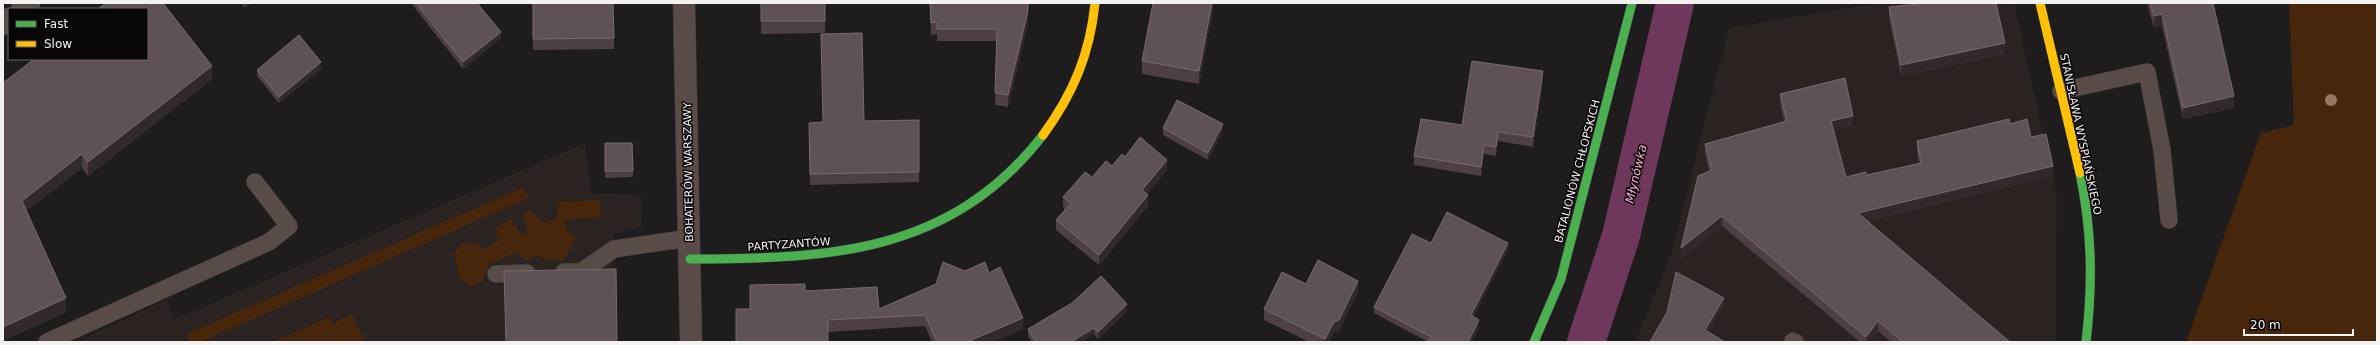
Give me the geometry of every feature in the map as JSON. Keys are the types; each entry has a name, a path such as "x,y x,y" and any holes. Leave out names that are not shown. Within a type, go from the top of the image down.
{"street":[{"name":"BOHATERÓW WARSZAWY","path":"684,3 691,342"},
{"name":"PARTYZANTÓW","path":"690,260 790,258 830,254 882,242 925,226 971,204 1024,158 1050,129 1069,97 1085,62 1091,38 1095,3"},
{"name":"BATALIONÓW CHŁOPSKICH","path":"1534,342 1561,279 1632,3"},
{"name":"STANISŁAWA WYSPIAŃSKIEGO","path":"2040,3 2084,193 2091,243 2090,311 2086,342"}],"lane":[{"path":"2061,91 2147,72 2162,150 2169,220"},
{"path":"47,342 269,242 289,226 255,182"},
{"path":"496,274 581,272 614,249 690,238"}],"shaded area":[{"path":"1878,3 2014,3 2057,196 2056,342 1635,342 1671,255 1729,28"},
{"path":"2289,3 2377,3 2377,342 2186,342 2261,133 2294,125"},
{"path":"585,143 591,193 641,195 642,228 614,234 617,342 75,342 166,300 175,319"},
{"path":"524,187 529,198 201,342 189,342 186,334"},
{"path":"600,200 601,217 565,220 567,230 576,237 564,260 547,260 536,255 526,261 516,252 488,265 483,282 471,286 460,280 454,254 462,243 478,243 482,250 498,241 495,228 511,219 522,236 528,233 523,214 531,210 545,223 558,218 557,202"},
{"path":"352,314 365,342 274,342 329,317 333,324"}],"building":[{"path":"106,3 163,3 212,66 88,162 82,154 22,201 66,298 3,327 3,83 33,60 148,60 148,8 99,8"},
{"path":"416,3 477,3 501,32 463,62"},
{"path":"533,3 613,3 614,38 533,39"},
{"path":"761,3 825,3 825,21 761,21"},
{"path":"930,3 1028,3 1028,11 1008,95 995,93 997,29 937,29 937,22 931,23"},
{"path":"1153,3 1212,3 1199,71 1142,61"},
{"path":"1918,3 1996,3 2005,43 1901,65 1889,7"},
{"path":"2150,3 2213,3 2234,96 2183,108 2162,14 2154,16"},
{"path":"862,33 864,121 919,120 919,172 810,174 809,123 823,122 821,34"},
{"path":"299,35 321,62 279,97 257,70"},
{"path":"1472,61 1543,71 1533,137 1498,132 1496,147 1484,145 1481,167 1414,156 1421,119 1462,125"},
{"path":"1845,78 1853,116 1831,121 1846,177 1866,172 1867,175 1921,163 1917,141 2009,119 2010,124 2027,119 2031,137 2046,134 2053,166 1858,213 2010,342 1903,342 1878,321 1866,337 1722,216 1681,248 1698,176 1712,170 1705,144 1787,121 1780,94"},
{"path":"1177,100 1223,124 1208,153 1163,128"},
{"path":"1140,137 1167,160 1142,190 1148,195 1099,255 1056,220 1071,203 1063,197 1085,172 1092,177 1106,161 1112,166 1122,154 1125,157"},
{"path":"605,143 632,143 633,171 605,171"},
{"path":"1447,212 1508,243 1471,315 1479,320 1468,342 1428,342 1431,337 1374,307 1412,234 1431,243"},
{"path":"1318,260 1358,281 1339,320 1334,322 1325,339 1264,309 1282,272 1306,284"},
{"path":"943,262 965,271 985,262 989,273 1000,267 1023,318 967,342 937,342 925,315 828,320 828,342 736,342 736,309 750,309 750,285 805,284 805,291 877,287 879,309 936,284"},
{"path":"616,269 617,342 506,342 504,271"},
{"path":"1676,272 1724,298 1705,330 1725,342 1650,342 1667,312"},
{"path":"1101,276 1127,304 1098,332 1094,328 1071,342 1036,342 1028,329 1072,303"}],"waterway":[{"name":"Młynówka","path":"1586,342 1621,236 1675,3"}],"traffic: fast":[{"path":"1534,342 1561,279 1632,3"},
{"path":"690,259 741,259 838,251 884,242 927,227 968,205 1007,174 1043,135"},
{"path":"2080,173 2087,216 2090,257 2090,299 2086,342"}],"traffic: slow":[{"path":"1043,135 1054,120 1078,73 1089,39 1095,3"},
{"path":"2040,3 2080,173"}]}
